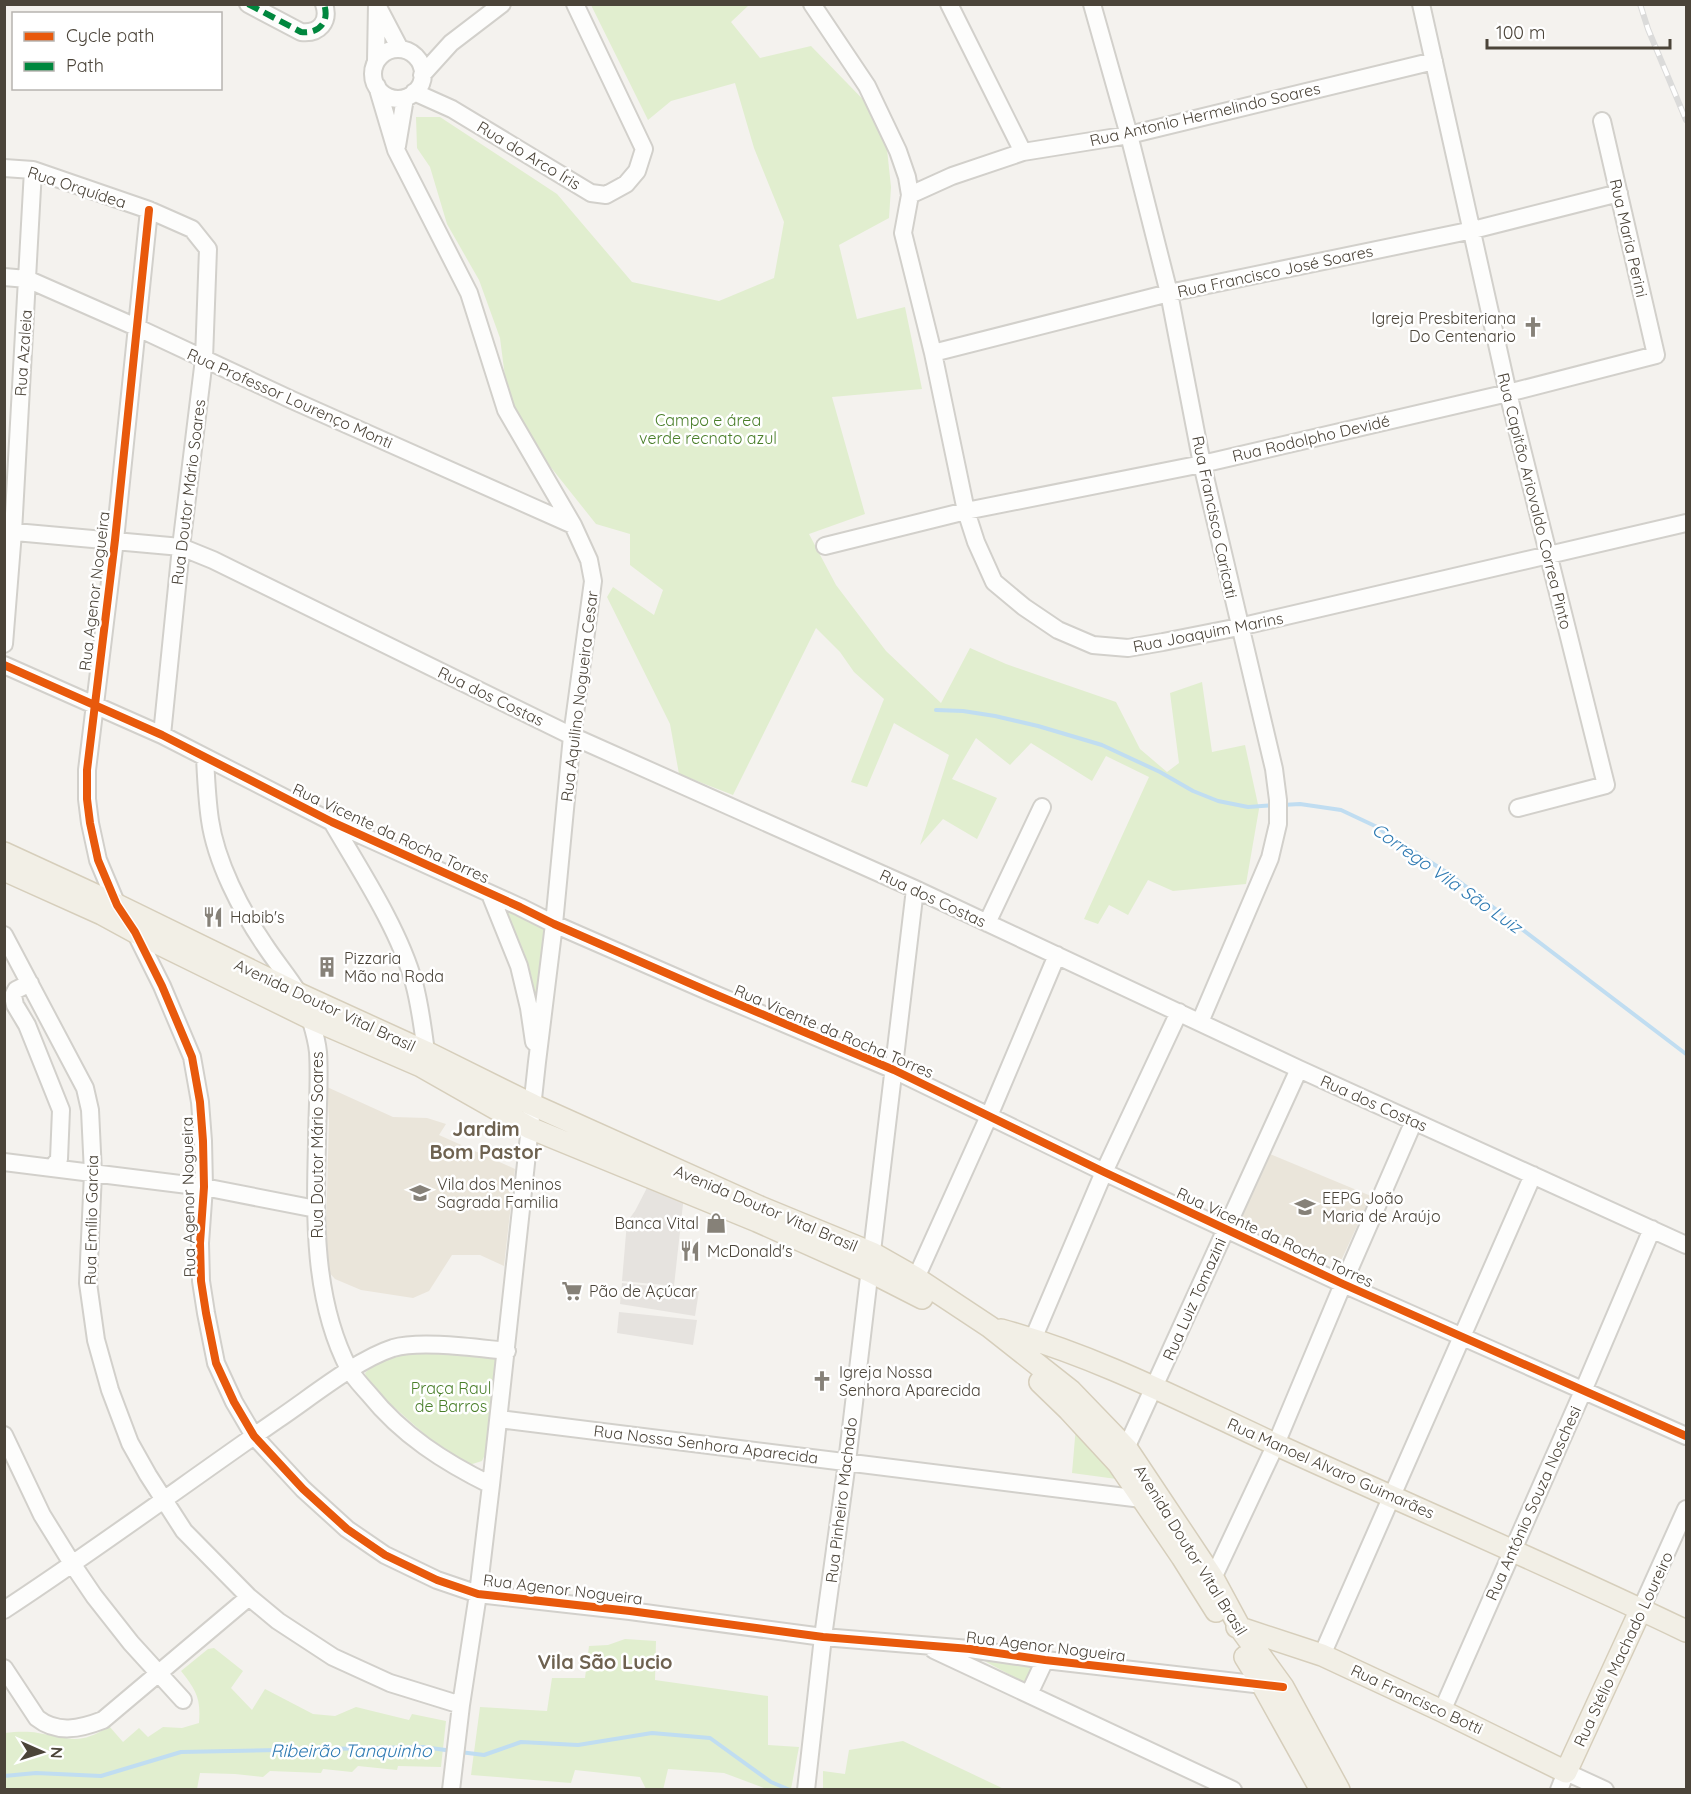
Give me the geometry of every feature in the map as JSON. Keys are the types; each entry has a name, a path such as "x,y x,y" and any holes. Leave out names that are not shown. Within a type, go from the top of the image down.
{"main road":[{"name":"Avenida Doutor Vital Brasil","path":"4,853 117,904 424,1059 530,1128 716,1204 916,1278 990,1327 1071,1391 1213,1578 1231,1625"},
{"name":"Avenida Doutor Vital Brasil","path":"4,870 102,914 310,1018 424,1059 533,1105 760,1206 871,1262 981,1333 1020,1362 1069,1410 1122,1456"},
{"name":"Rua Manoel Alvaro Guimarães","path":"990,1327 1033,1339 1154,1386 1276,1444 1686,1630"},
{"name":"Avenida Doutor Vital Brasil","path":"1153,1500 1182,1557 1273,1686 1339,1790"},
{"name":"Rua Stélio Machado Loureiro","path":"1563,1781 1641,1609"},
{"name":"Rua Francisco Botti","path":"1231,1625 1322,1654 1443,1711 1563,1781"},
{"name":"Avenida Doutor Vital Brasil","path":"1273,1686 1321,1790"}],"street":[{"path":"248,4 301,32 308,33 320,28 324,23 326,17 324,4"},
{"path":"422,75 451,43 502,4"},
{"name":"Rua do Arco Íris","path":"409,95 452,109 591,193 606,195 626,184 637,171 644,149 575,4"},
{"name":"Rua Joaquim Marins","path":"812,4 867,86 898,151 907,177 910,195 903,233 933,354 966,511 976,542 994,582 1024,607 1058,630 1093,645 1128,648 1239,627 1686,524"},
{"path":"949,4 1023,152"},
{"name":"Rua Francisco Caricati","path":"1092,4 1129,135 1169,293 1202,464 1274,769 1278,800 1278,824 1270,858 1200,1022"},
{"name":"Rua Capitão Ariovaldo Correa Pinto","path":"1421,4 1508,393 1605,785 1518,808"},
{"path":"377,5 374,76 377,86 381,94 390,98 409,95"},
{"path":"377,5 407,52 417,59 421,67 420,83 409,95 396,150"},
{"path":"376,61 390,50 407,52 451,43"},
{"name":"Rua Antonio Hermelindo Soares","path":"910,195 952,176 1023,152 1129,135 1434,61"},
{"name":"Rua Aquilino Nogueira Cesar","path":"377,86 396,150 469,293 507,410 573,525 588,560 593,581 572,736 554,924 499,1419 451,1790"},
{"name":"Rua Maria Perini","path":"1602,121 1656,355"},
{"name":"Rua Orquídea","path":"4,168 33,170 149,210 192,229 208,249"},
{"name":"Rua Azaleia","path":"4,644 12,404 27,279 33,170"},
{"name":"Rua Francisco José Soares","path":"933,354 1169,293 1473,230 1619,193"},
{"name":"Rua Agenor Nogueira","path":"149,210 115,540 87,770 88,807 98,860 117,904 135,932 170,1003 192,1057 200,1102 204,1187 201,1281 216,1363 234,1402 254,1436 303,1489 347,1529 385,1555 437,1580 478,1594 630,1611 823,1637 970,1649 1045,1660 1273,1686"},
{"name":"Rua Doutor Mário Soares","path":"162,735 181,548 204,359 208,249"},
{"name":"Rua Professor Lourenço Monti","path":"4,278 27,279 573,525"},
{"name":"Rua Rodolpho Devidé","path":"825,546 966,511 1202,464 1508,393 1656,355"},
{"name":"Rua dos Costas","path":"9,532 115,540 181,548 213,560 572,736 915,889 1299,1069 1686,1245"},
{"name":"Rua Vicente da Rocha Torres","path":"4,665 162,735 332,822 554,924 894,1070 1343,1284 1686,1436"},
{"name":"Rua Doutor Mário Soares","path":"205,757 210,822 224,868 242,909 299,994 310,1018 318,1050 316,1209 321,1282 331,1324 350,1370 374,1400 403,1430 429,1451 491,1485"},
{"path":"987,923 1042,807"},
{"path":"332,822 375,896 400,947 413,981 424,1059"},
{"name":"Rua Pinheiro Machado","path":"806,1790 915,889"},
{"path":"490,894 507,933 524,984 537,1062"},
{"name":"Rua Emílio Garcia","path":"4,936 85,1088 90,1110 93,1173 88,1283 96,1340 110,1390 130,1443 184,1531 249,1597 278,1621 333,1658 390,1683 461,1705"},
{"path":"916,1278 990,1116 1057,955"},
{"path":"30,983 16,990 13,996 15,1005 27,1025 57,1095 61,1110 59,1159 52,1168"},
{"path":"1033,1339 1104,1172 1179,1012"},
{"name":"Rua Luiz Tomazini","path":"1122,1456 1299,1069"},
{"path":"1213,1578 1276,1444 1414,1121"},
{"path":"4,1162 204,1187 316,1209"},
{"path":"1322,1654 1533,1175"},
{"name":"Rua António Souza Noschesi","path":"1443,1711 1652,1228"},
{"path":"4,1610 73,1565 361,1363 393,1348 411,1345 507,1350"},
{"name":"Rua Nossa Senhora Aparecida","path":"499,1419 1153,1500"},
{"path":"4,1435 42,1515 73,1565 94,1596 158,1674 183,1700"},
{"name":"Rua Stélio Machado Loureiro","path":"1641,1609 1686,1509"},
{"path":"4,1668 36,1718 50,1727 87,1726 103,1720 249,1597"},
{"path":"925,1646 1233,1790"},
{"path":"970,1649 976,1670"},
{"path":"1029,1694 1045,1660"},
{"name":"Rua Francisco Botti","path":"1563,1781 1605,1790"}],"shaded area":[{"name":"Vila dos Meninos Sagrada Familia","path":"327,1087 393,1117 427,1118 446,1124 439,1135 515,1169 504,1266 480,1255 452,1255 429,1291 413,1298 361,1290 335,1279 325,1268 329,1121"},
{"name":"EEPG João Maria de Araújo","path":"1270,1154 1371,1196 1340,1263 1238,1218"},
{"path":"650,1182 684,1195 674,1286 622,1281 627,1222"},
{"path":"622,1283 699,1291 695,1316 620,1304"},
{"path":"619,1312 697,1320 693,1345 617,1333"}],"green space":[{"name":"Campo e área verde recnato azul","path":"591,5 749,5 731,22 760,58 811,46 884,121 891,187 889,218 839,245 857,319 905,307 922,389 832,397 865,514 809,534 836,585 886,651 941,703 970,648 1006,664 1116,702 1140,749 1167,772 1179,763 1170,693 1202,682 1212,752 1245,745 1259,809 1246,884 1173,891 1148,880 1128,915 1109,905 1098,924 1084,919 1149,777 1106,756 1092,781 1031,743 1010,765 976,738 952,779 997,798 977,839 943,819 920,845 949,755 894,723 867,787 851,782 884,699 854,672 840,652 816,628 733,795 679,774 670,724 607,597 613,587 654,615 663,590 630,565 630,534 596,524 510,416 500,338 479,280 447,224 430,167 417,148 416,117 440,117 557,194 632,282 719,301 774,278 784,222 754,148 735,83 671,101 648,120"},
{"path":"503,907 547,927 541,996 535,994 524,952"},
{"name":"Praça Raul de Barros","path":"422,1350 499,1358 490,1444 482,1461 469,1465 440,1448 368,1384 365,1373 371,1367 391,1357"},
{"path":"1076,1426 1124,1480 1072,1473"},
{"path":"625,1639 656,1641 655,1680 768,1696 768,1745 799,1747 791,1789 767,1789 724,1773 668,1769 663,1790 646,1789 640,1777 575,1770 571,1783 471,1775 480,1707 547,1711 552,1678 585,1678 589,1646 608,1645"},
{"path":"214,1648 243,1671 231,1688 252,1710 265,1689 313,1714 335,1716 356,1707 409,1720 412,1714 446,1721 441,1767 398,1766 397,1770 358,1766 352,1772 323,1769 321,1773 270,1771 263,1777 200,1773 197,1789 5,1789 5,1733 30,1732 74,1739 90,1736 109,1726 123,1742 139,1728 148,1737 163,1727 182,1728 199,1723 196,1695 181,1671 208,1649"},
{"path":"979,1658 1035,1665 1027,1684"},
{"path":"903,1741 1004,1789 823,1789 823,1771 845,1774 849,1750"}],"waterway":[{"name":"Corrego Vila São Luiz","path":"936,710 995,716 1038,726 1102,745 1160,772 1193,791 1218,801 1248,807 1275,805"},
{"name":"Corrego Vila São Luiz","path":"1282,805 1300,804 1341,810 1375,826 1452,876 1686,1054"},
{"name":"Ribeirão Tanquinho","path":"460,1752 484,1755 521,1742 578,1745 652,1733 710,1738 771,1782 790,1790"},
{"name":"Ribeirão Tanquinho","path":"4,1776 36,1773 101,1776 181,1752 423,1747 453,1751"}],"railway":[{"path":"1640,4 1686,120"}],"marked path":[{"path":"248,4 301,32 313,31 322,25 325,16 324,4"}],"cycle path":[{"path":"149,210 115,540 87,770 87,799 98,860 117,905 135,932 162,986 192,1057 200,1102 203,1141 204,1187 200,1243 201,1281 206,1313 216,1363 234,1402 254,1436 303,1489 347,1529 385,1555 437,1580 478,1594 630,1611 823,1637 970,1649 1045,1660 1283,1687"},
{"path":"4,665 162,735 332,822 554,924 894,1070 1343,1284 1686,1436"}],"place":[{"name":"Igreja Presbiteriana Do Centenario","path":"1533,327"},
{"name":"Habib's","path":"213,917"},
{"name":"Pizzaria Mão na Roda","path":"327,967"},
{"name":"Vila dos Meninos Sagrada Familia","path":"420,1193"},
{"name":"EEPG João Maria de Araújo","path":"1305,1207"},
{"name":"Banca Vital","path":"716,1223"},
{"name":"McDonald's","path":"690,1251"},
{"name":"Pão de Açúcar","path":"572,1291"},
{"name":"Igreja Nossa Senhora Aparecida","path":"822,1381"}],"district":[{"name":"Jardim Bom Pastor","path":"486,1140"},
{"name":"Vila São Lucio","path":"605,1661"}]}
